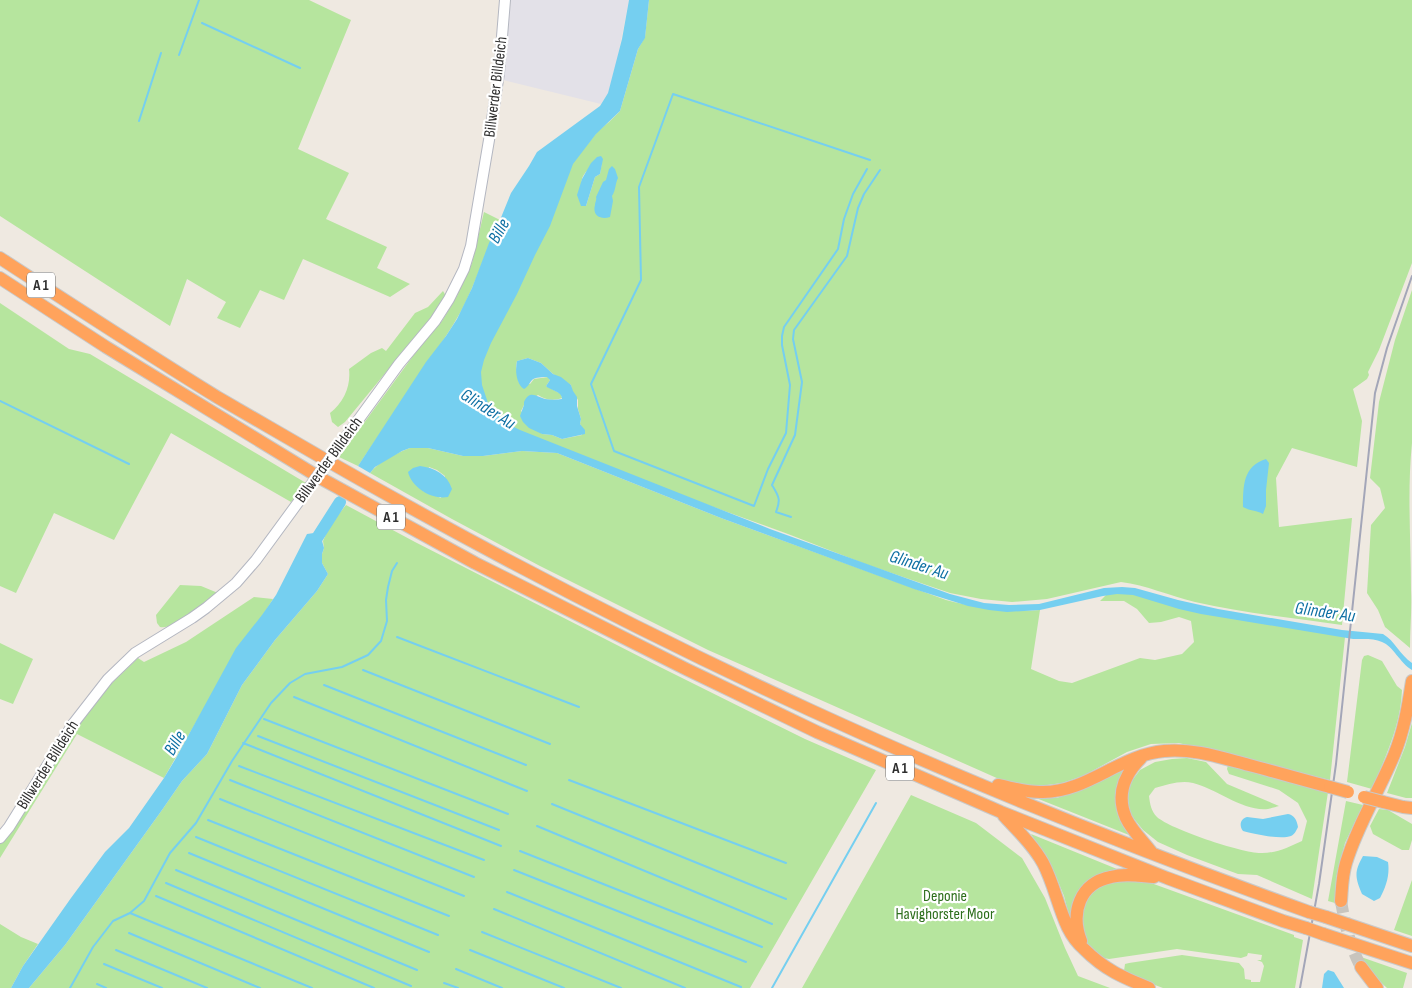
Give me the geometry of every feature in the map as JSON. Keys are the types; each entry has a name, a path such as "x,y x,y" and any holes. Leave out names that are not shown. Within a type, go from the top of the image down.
{"highway":[{"name":"A 1","path":"0,258 81,312 219,398 493,553 598,608 812,711 978,784 1154,855 1309,912 1412,946"},
{"name":"A 1","path":"0,278 106,348 314,474 475,563 686,669 800,724 1001,812 1167,878 1283,921 1412,963"},
{"path":"1341,901 1342,880 1350,851 1394,754 1403,729 1412,681"},
{"path":"978,784 993,784 1021,790 1043,792 1061,790 1084,783 1120,764 1145,754 1182,750 1218,756 1410,808"},
{"path":"1145,754 1131,768 1124,782 1121,799 1126,819 1154,855"},
{"path":"1001,812 1034,848 1042,861 1072,936 1103,967 1149,988"},
{"path":"1084,950 1076,919 1078,904 1091,886 1097,881 1117,876 1167,878"},
{"path":"1361,967 1377,988"}],"street":[{"name":"Billwerder Billdeich","path":"0,838 14,820 73,724 108,679 135,654 192,618 236,583 256,560 399,364 435,321 450,299 464,269 471,246 499,73 505,0"}],"shaded area":[{"path":"511,0 629,0 617,61 608,93 601,104 503,80"}],"green space":[{"path":"0,0 309,0 351,20 298,149 349,173 326,219 387,247 377,268 410,284 390,297 303,259 284,300 260,290 240,328 217,318 226,302 187,279 170,326 0,216"},
{"path":"649,0 1412,0 1412,263 1379,350 1368,372 1369,375 1367,379 1353,389 1362,421 1357,467 1292,448 1276,478 1279,527 1352,518 1342,625 1213,606 1121,582 1047,599 1012,602 950,593 865,564 788,534 511,434 481,402 475,363 571,165 598,131 620,111 638,49 645,37","holes":["602,162 600,174 595,177 586,206 582,190 582,179 588,170","528,358 541,363 553,374 571,385 572,391 578,400 582,435 562,439 542,434 521,411 524,405 538,395 550,400 562,398 561,394 546,386 550,380 548,377 534,379 530,384 519,383 517,361"]},
{"path":"484,212 500,220 457,319 358,466 339,457 424,341 442,321 457,296 472,263"},
{"path":"1412,290 1412,443 1409,498 1410,648 1385,627 1378,610 1367,593 1371,525 1385,508 1380,488 1370,478 1379,402 1395,340"},
{"path":"443,291 446,296 429,320 345,422 338,427 332,422 330,413 346,393 349,382 349,369 371,353 382,348 386,351 415,313 428,307"},
{"path":"0,303 69,349 90,354 306,483 291,502 171,433 114,540 54,513 16,593 0,586"},
{"path":"410,448 428,448 463,456 483,456 522,451 557,453 721,518 946,600 993,609 1040,610 1031,669 1059,681 1072,683 1140,658 1155,660 1182,654 1194,642 1191,621 1179,617 1149,623 1137,609 1124,601 1100,601 1107,594 1126,591 1170,604 1345,637 1330,780 1179,743 1151,744 1127,752 1083,776 1062,783 1032,787 999,779 708,650 540,566 370,473 383,461","holes":["429,467 445,476 441,498 423,491"]},
{"path":"346,505 660,667 805,739 876,770 750,988 29,988 65,945 182,781 207,754 242,685 275,640 317,591 328,574 322,563 323,541 330,525"},
{"path":"180,585 201,586 218,593 182,620 166,627 160,627 157,623 156,615"},
{"path":"254,597 273,599 203,710 164,778 77,734 0,858 0,844 73,732 108,687 138,658 144,662 186,642"},
{"path":"0,643 33,659 13,704 0,699"},
{"path":"1368,655 1382,661 1397,686 1402,690 1399,716 1387,753 1372,789 1347,782 1362,660 1364,656"},
{"path":"1412,723 1412,798 1406,798 1387,793"},
{"path":"1187,758 1206,762 1227,784 1279,806 1268,809 1250,807 1202,786 1183,782 1155,788 1149,796 1153,812 1157,817 1176,828 1240,849 1267,853 1278,851 1302,841 1307,821 1298,803 1279,790 1229,774 1228,765 1328,792 1312,899 1257,875 1238,874 1187,855 1158,842 1143,830 1131,815 1127,797 1131,782 1140,770 1155,762"},
{"path":"1128,765 1119,779 1116,797 1129,835 1036,798 1057,798 1092,784"},
{"name":"Deponie Havighorster Moor","path":"911,795 976,823 1022,858 1045,898 1078,976 1110,988 802,988"},
{"path":"1346,801 1363,805 1345,843 1336,878 1335,903 1328,901"},
{"path":"1379,809 1388,810 1412,824 1412,840 1409,850 1402,850 1373,834 1370,826"},
{"path":"1031,834 1117,869 1097,875 1084,885 1076,899 1070,919 1064,896 1055,874"},
{"path":"1120,879 1151,883 1294,935 1294,937 1303,940 1295,988 1163,988 1128,975 1124,971 1125,964 1182,955 1239,963 1244,969 1245,979 1251,980 1251,982 1260,982 1264,966 1262,962 1257,960 1261,960 1262,955 1248,953 1247,956 1241,958 1177,949 1109,959 1098,955 1085,940 1081,911 1094,889"},
{"path":"1412,880 1412,936 1394,930"},
{"path":"0,924 21,937 38,944 11,988 0,988"},
{"path":"1361,957 1407,973 1403,988 1387,988 1376,978"}],"water":[{"name":"Glinder Au","path":"629,0 649,0 645,38 638,49 620,111 596,134 573,164 550,226 484,360 481,372 482,385 488,403 506,423 770,529 950,594 984,603 1009,605 1039,604 1104,588 1135,588 1218,609 1342,630 1383,634 1412,663 1412,670 1390,647 1379,641 1353,639 1201,614 1133,595 1117,594 1103,596 1040,610 1007,612 968,606 914,589 721,518 557,453 522,451 483,456 463,456 428,448 410,448 375,467 370,473 358,466 426,362 457,319 472,288 511,193 537,152 600,106 608,93 622,39"},
{"path":"601,156 603,159 600,174 595,177 586,206 581,206 577,195 582,179 591,163"},
{"path":"612,166 618,178 612,196 610,217 607,218 598,216 594,209 596,197"},
{"path":"528,358 541,363 553,374 561,377 571,385 577,397 577,406 581,419 580,424 585,430 585,434 562,439 542,434 529,428 523,422 520,416 524,402 529,396 534,395 549,400 562,399 560,394 546,386 550,380 547,377 533,379 524,389 521,387 517,377 517,361"},
{"path":"1266,459 1269,463 1266,506 1263,514 1243,507 1243,492 1249,472 1258,462"},
{"path":"420,466 431,468 447,479 452,489 448,497 429,495 418,488 408,472"},
{"path":"314,533 321,537 324,548 322,563 328,574 317,591 275,640 242,685 207,754 182,781 65,945 29,988 11,988 23,966 71,898 105,852 129,828 164,778 236,648 276,595 307,534"},
{"path":"1288,814 1295,818 1298,827 1291,836 1274,837 1260,835 1243,831 1241,827 1242,821 1247,817 1263,819"},
{"path":"1363,856 1377,857 1388,862 1386,885 1380,898 1374,901 1362,894 1356,875"},
{"path":"1328,970 1334,972 1344,988 1322,988 1324,974"}],"waterway":[{"path":"179,55 199,0"},
{"path":"202,23 300,68"},
{"path":"139,121 161,53"},
{"path":"867,169 853,194 844,219 838,249 784,327 782,345 790,385 786,433 768,469 754,506 614,451 591,384 641,280 639,187 673,94 870,160"},
{"path":"791,517 776,512 779,498 772,485 795,435 802,382 793,339 794,330 847,256 858,208 864,194 880,170"},
{"path":"0,401 129,464"},
{"name":"Bille","path":"310,549 340,502"},
{"path":"70,988 93,947 113,921 130,913 144,901 170,853 196,823 232,761 271,703 290,683 305,674 342,667 368,655 381,641 387,621 386,600 388,587 392,571 397,563"},
{"path":"397,637 579,707"},
{"path":"363,670 550,744"},
{"path":"324,685 526,765"},
{"path":"294,697 527,791"},
{"path":"264,719 508,814"},
{"path":"258,736 499,830"},
{"path":"243,743 501,846"},
{"path":"239,766 484,860"},
{"path":"230,780 474,877"},
{"path":"569,780 786,863"},
{"path":"220,799 464,896"},
{"path":"772,988 876,803"},
{"path":"552,804 786,899"},
{"path":"208,820 449,916"},
{"path":"537,826 772,924"},
{"path":"196,837 438,935"},
{"path":"520,851 762,947"},
{"path":"189,853 429,952"},
{"path":"176,870 417,970"},
{"path":"514,870 746,962"},
{"path":"166,883 411,986"},
{"path":"507,892 741,987"},
{"path":"156,896 374,988"},
{"path":"494,909 685,988"},
{"path":"130,913 312,988"},
{"path":"482,932 621,988"},
{"path":"129,933 260,988"},
{"path":"116,950 207,988"},
{"path":"470,950 564,988"},
{"path":"104,964 162,988"},
{"path":"456,969 502,988"},
{"path":"444,983 458,988"},
{"path":"97,984 106,988"}],"tunnel":[{"path":"1341,901 1348,935 1361,967"}],"railway":[{"path":"1300,988 1319,884 1336,764 1375,393 1387,348 1412,276"}]}
